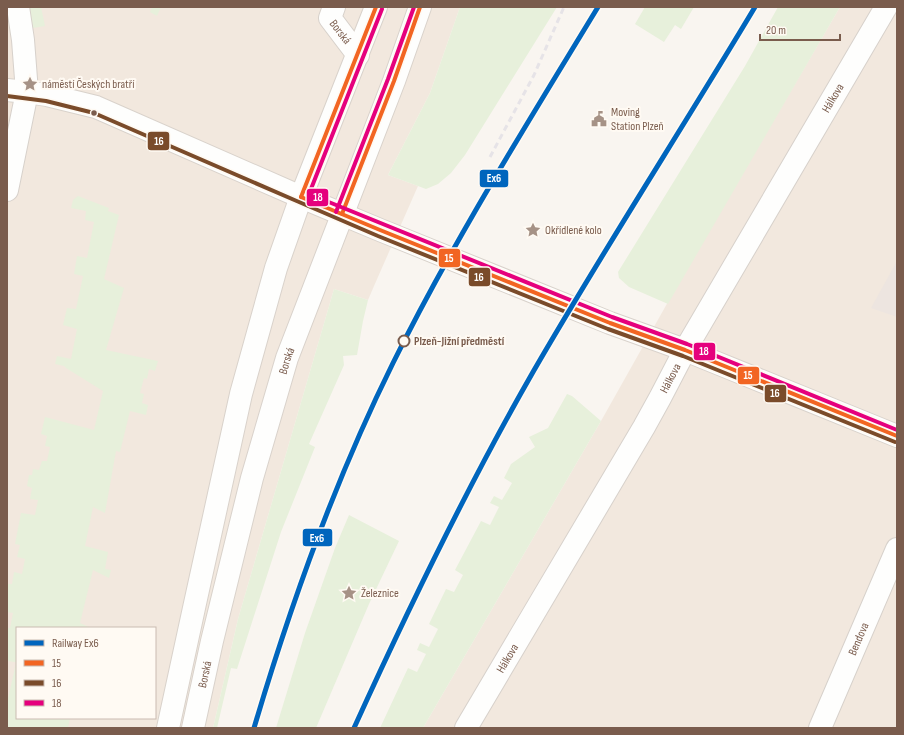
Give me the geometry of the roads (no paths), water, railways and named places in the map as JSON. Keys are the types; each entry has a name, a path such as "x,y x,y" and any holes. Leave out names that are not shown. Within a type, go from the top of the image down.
{"street":[{"path":"7,190 23,40 18,7"},
{"name":"Borská","path":"168,728 241,394 276,268 301,197 376,7"},
{"name":"Borská","path":"193,728 212,641 254,471 287,358 394,81 420,7"},
{"name":"Hálkova","path":"466,728 644,427 685,350 886,7"},
{"name":"Borská","path":"332,12 358,55"},
{"path":"17,91 47,95 96,107 342,214 610,323 685,350 897,436"},
{"name":"Bendova","path":"820,728 897,549"}],"railway":[{"path":"490,157 534,75 564,7"}],"rail line":[{"name":"Ex6","path":"254,728 299,588 333,497 372,407 416,317 466,227 598,7"},
{"name":"Ex6","path":"354,728 439,548 509,415 587,280 755,7"}],"place":[{"name":"náměstí Českých bratří","path":"30,84"},
{"name":"Moving Station Plzeň","path":"599,119"},
{"name":"Okřídlené kolo","path":"533,230"},
{"name":"Plzeň-Jižní předměstí","path":"404,341"},
{"name":"Železnice","path":"349,593"}]}
